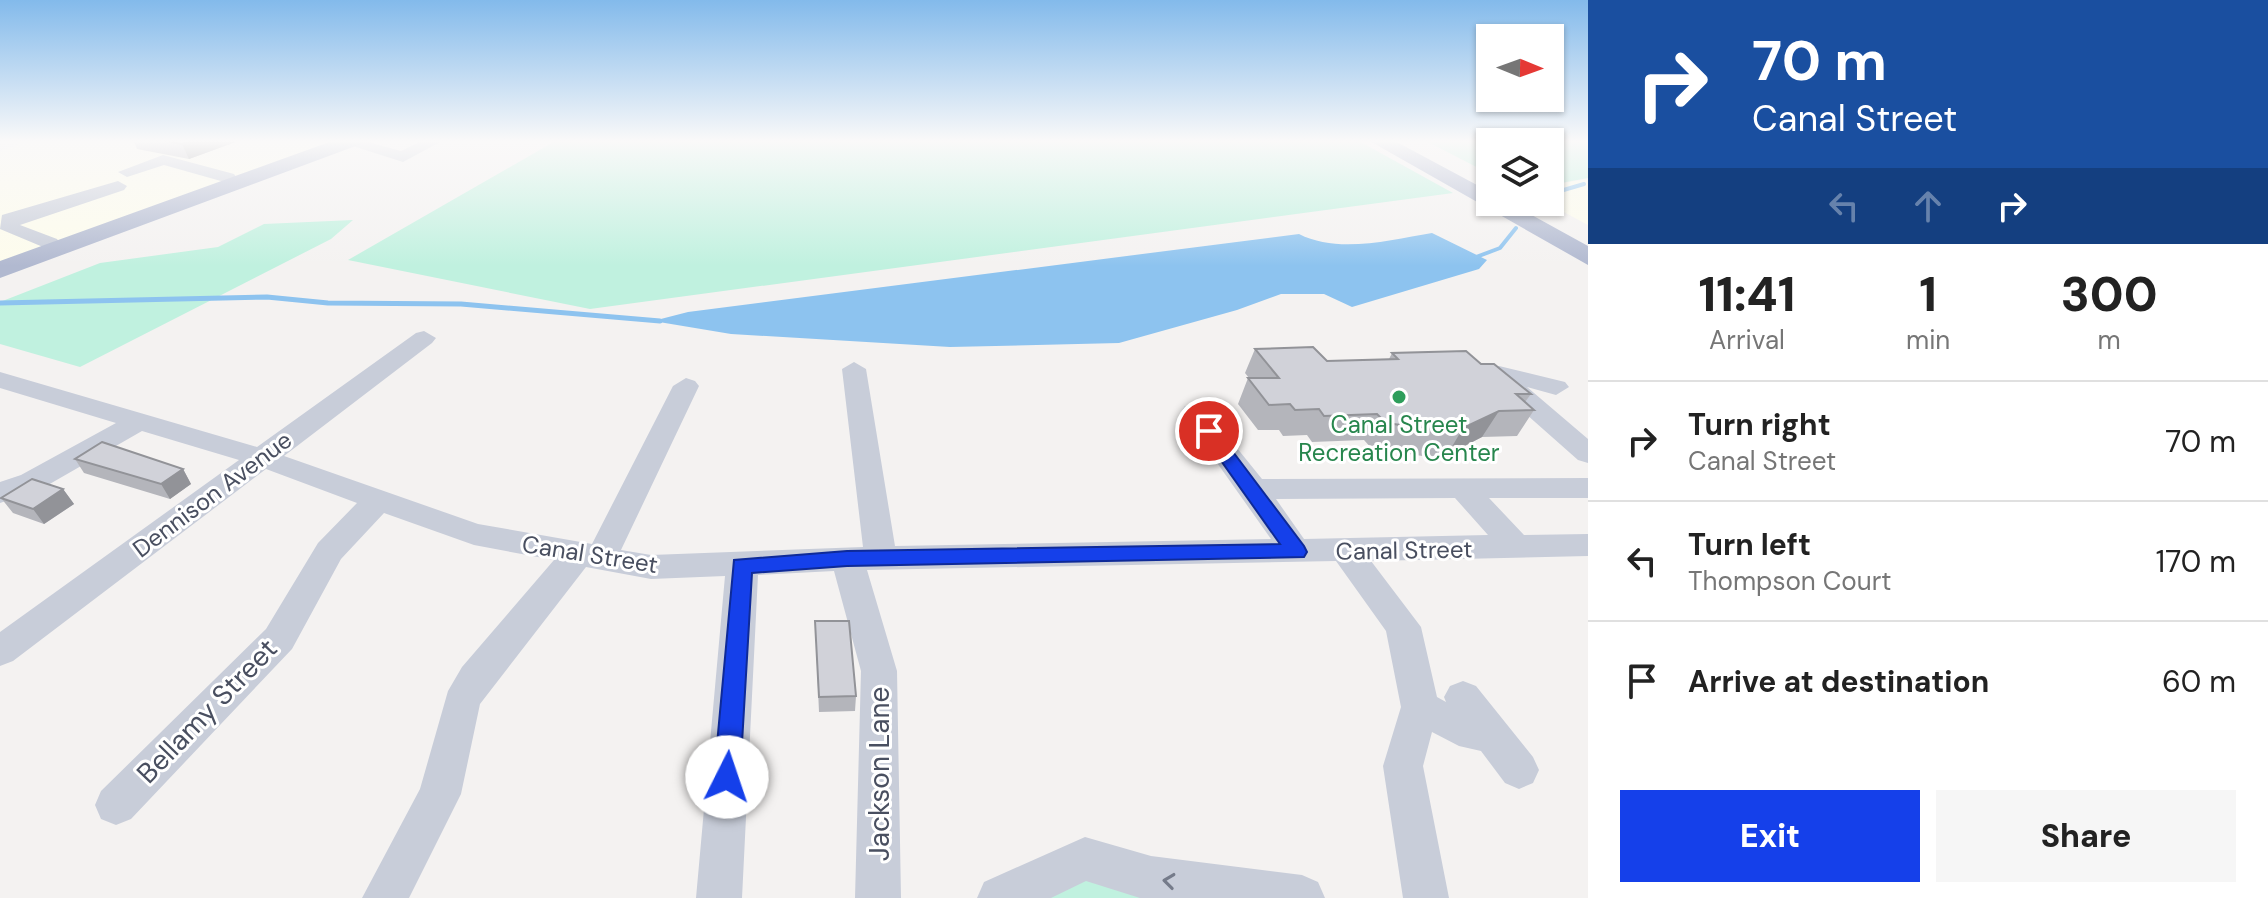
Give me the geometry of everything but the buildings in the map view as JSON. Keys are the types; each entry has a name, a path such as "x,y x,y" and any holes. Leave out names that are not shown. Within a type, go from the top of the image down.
{"main road":[{"path":"0,261 217,182"},
{"path":"0,270 235,182"},
{"path":"1454,182 1476,194"},
{"path":"1515,216 1588,257"},
{"path":"1548,216 1588,237"}],"street":[{"path":"6,224 115,182"},
{"path":"6,224 50,243"},
{"name":"Dennison Avenue","path":"0,651 424,338"},
{"path":"1470,366 1556,387"},
{"name":"Jackson Lane","path":"854,369 864,559 879,671 878,898"},
{"path":"1507,375 1518,394 1588,454"},
{"name":"Canal Street","path":"0,380 260,457 474,534 651,567 742,566 864,559 1588,545"},
{"path":"385,898 440,794 461,702 475,678 589,556 686,386"},
{"path":"1194,412 1254,489 1296,552"},
{"path":"0,493 31,482 139,421"},
{"path":"1254,489 1588,488"},
{"path":"1463,489 1517,547"},
{"name":"Bellamy Street","path":"116,805 279,639 329,551 379,499"},
{"path":"1347,552 1403,627 1420,707 1403,766 1426,898"},
{"path":"719,898 742,566"},
{"path":"1463,697 1519,770"},
{"path":"1420,707 1473,734 1492,733"},
{"path":"1000,898 1085,859 1151,879 1302,898"}],"shaded area":[{"path":"0,182 239,182 0,270"},
{"path":"1588,182 1588,225 1564,212 1564,183"}],"green space":[{"path":"484,182 1433,182 1453,193 590,309 348,260"},
{"path":"353,220 331,239 80,367 0,344 0,302 100,263 218,247 264,224"},
{"path":"1085,859 1302,898 1000,898"}],"water":[{"path":"1432,233 1487,260 1479,269 1352,307 1324,294 1281,294 1237,310 1119,343 950,347 731,334 653,321 688,312 1299,234 1330,243 1364,244"}],"waterway":[{"path":"1564,190 1584,184"},
{"path":"1476,257 1500,248 1516,228"},
{"path":"0,303 267,297 328,303 461,304 660,321"}],"place":[{"name":"Canal Street Recreation Center","path":"1399,397"}],"route":[{"path":"727,777 742,566 847,559 1296,552 1254,489 1209,431"}]}
